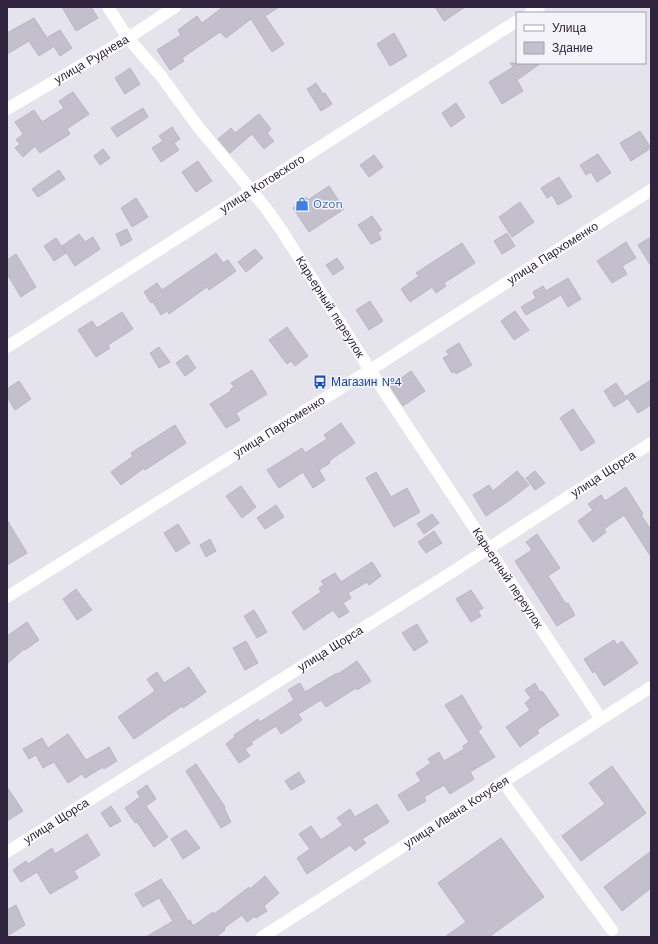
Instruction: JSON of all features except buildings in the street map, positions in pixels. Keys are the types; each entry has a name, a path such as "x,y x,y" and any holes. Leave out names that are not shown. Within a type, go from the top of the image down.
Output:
{"street":[{"name":"Карьерный переулок","path":"108,7 128,38 161,76 199,128 265,207 282,231 370,370 601,719"},
{"name":"улица Руднева","path":"7,109 128,38 176,7"},
{"name":"улица Котовского","path":"7,347 516,22"},
{"name":"улица Пархоменко","path":"7,597 370,370 651,190"},
{"name":"улица Щорса","path":"7,852 488,549 651,443"},
{"name":"улица Ивана Кочубея","path":"262,937 651,688"},
{"path":"503,782 612,930"}],"place":[{"name":"Ozon","path":"302,204"},
{"name":"Магазин №4","path":"320,382"}]}
